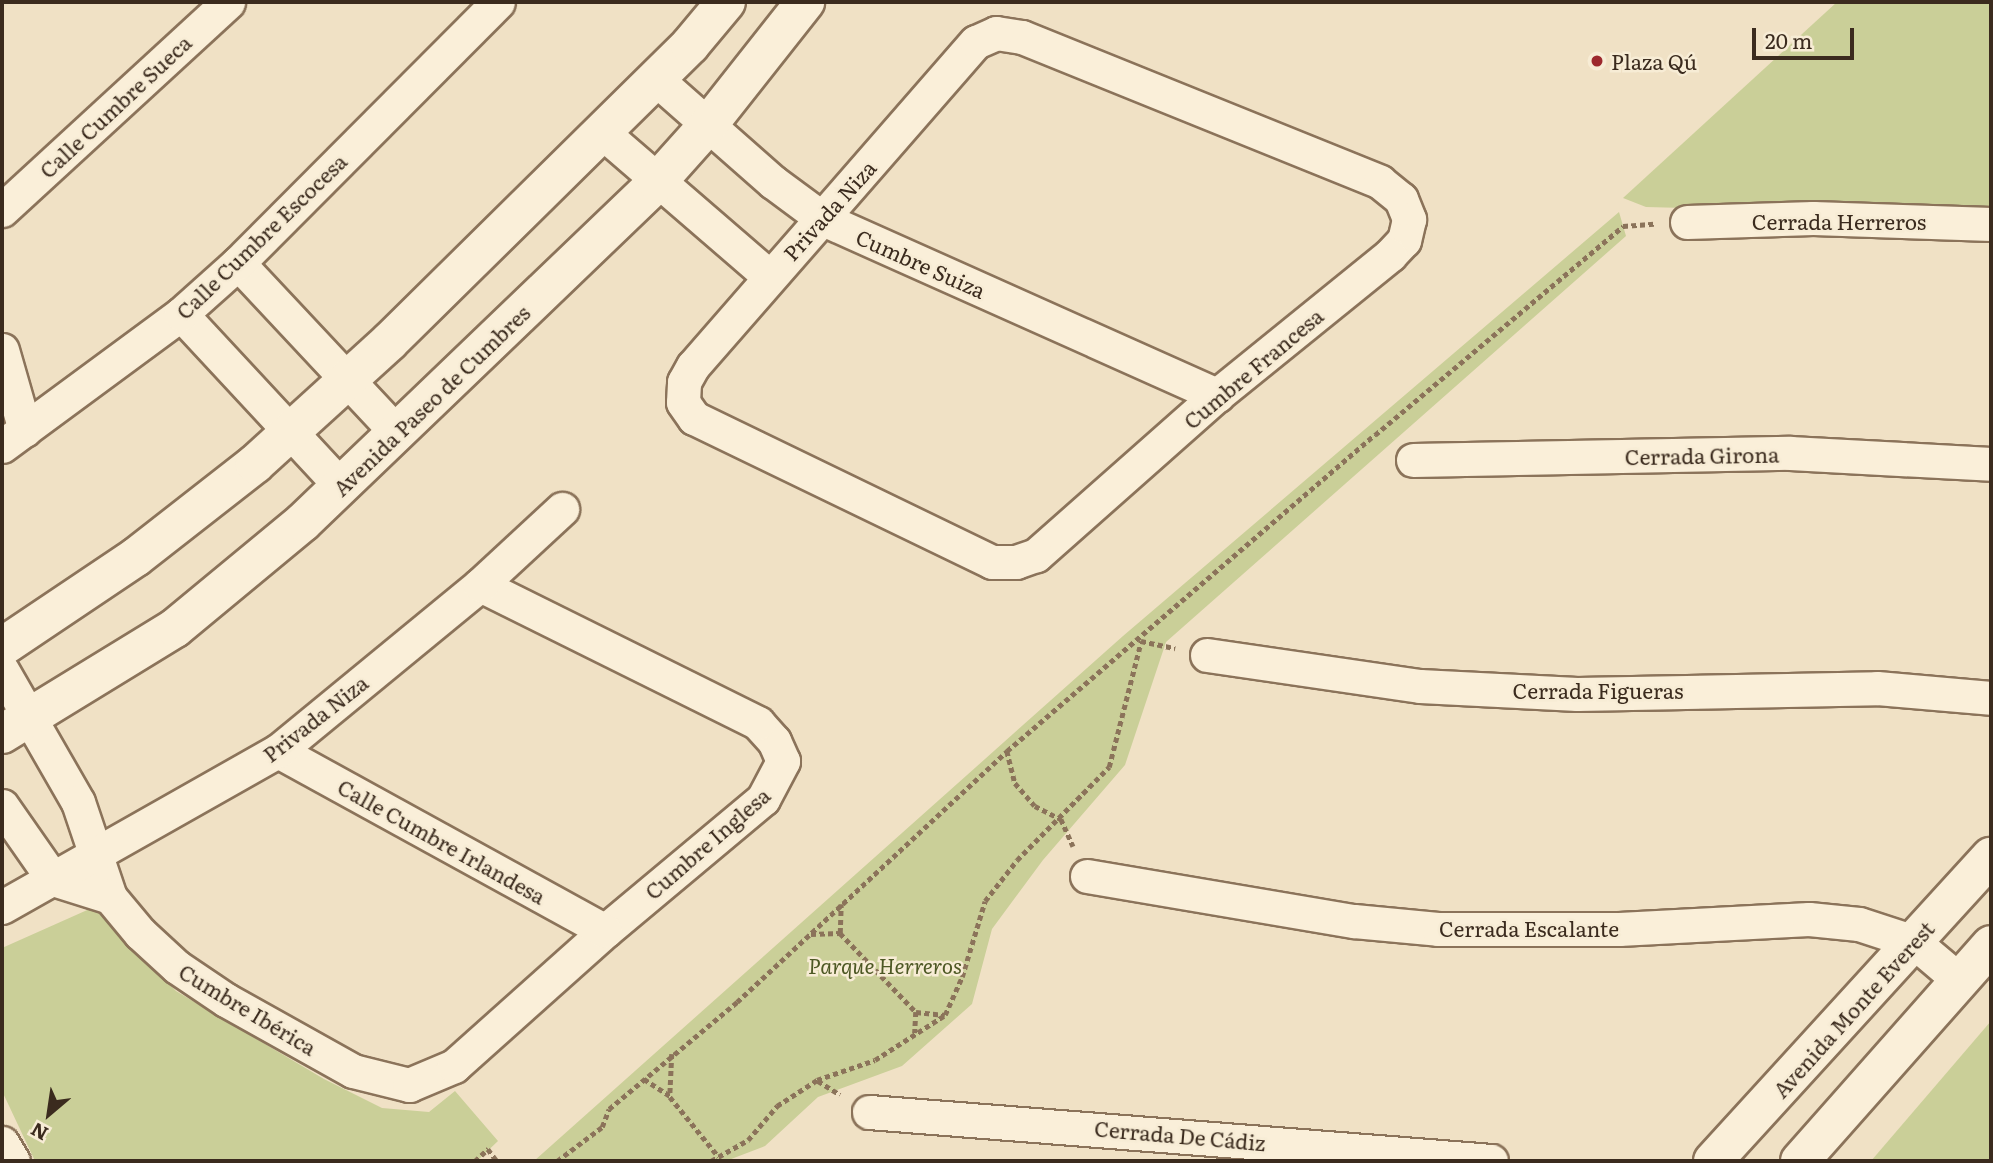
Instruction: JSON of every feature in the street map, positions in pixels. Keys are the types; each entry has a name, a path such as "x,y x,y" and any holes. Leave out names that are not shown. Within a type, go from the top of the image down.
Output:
{"street":[{"name":"Calle Cumbre Sueca","path":"2,210 228,2"},
{"path":"2,647 136,557 290,432 347,380 656,79 726,2"},
{"name":"Avenida Paseo de Cumbres","path":"15,726 175,628 341,486 657,182 708,125 805,2"},
{"name":"Calle Cumbre Escocesa","path":"13,438 181,314 239,263 486,6"},
{"name":"Privada Niza","path":"683,402 684,382 692,366 976,42 996,33"},
{"name":"Cumbre Francesa","path":"683,402 694,418 992,562 1016,562 1036,555 1217,395 1390,255 1404,240 1409,219 1401,199 1367,177 1022,37 996,33"},
{"name":"Cumbre Suiza","path":"656,79 823,219 1217,395"},
{"path":"602,132 769,276"},
{"name":"Cerrada Herreros","path":"1687,222 1813,218 1991,223"},
{"path":"239,263 397,433"},
{"path":"181,314 341,486"},
{"path":"2,350 13,438"},
{"name":"Cerrada Girona","path":"1413,460 1790,453 1991,464"},
{"name":"Privada Niza","path":"2,907 278,751 480,585 562,509"},
{"name":"Cumbre Inglesa","path":"409,1084 454,1066 605,931 763,799 783,761 774,741 758,723 480,585"},
{"name":"Cerrada Figueras","path":"1207,655 1420,686 1577,694 1877,688 1991,698"},
{"path":"2,670 15,726 78,802 97,853"},
{"name":"Calle Cumbre Irlandesa","path":"278,751 605,931"},
{"path":"2,806 53,879"},
{"name":"Cumbre Ibérica","path":"97,853 110,897 177,967 226,1000 353,1071 409,1084"},
{"name":"Avenida Monte Everest","path":"1713,1161 1991,857"},
{"name":"Cerrada Escalante","path":"1087,876 1354,921 1438,929 1619,929 1809,919 1859,924 1914,942 1959,980"},
{"name":"Cumbre Ibérica","path":"53,879 110,897"},
{"path":"1800,1161 1991,945"},
{"name":"Cerrada De Cádiz","path":"869,1112 1491,1161"},
{"path":"2,1143 13,1161"}],"path":[{"path":"557,1161 602,1127 609,1109 809,934 1007,751 1141,640 1623,226 1687,222"},
{"path":"1141,640 1207,655"},
{"path":"711,1161 748,1140 777,1106 817,1080 875,1060 945,1015 962,977 985,901 1017,860 1061,819 1109,767 1141,640"},
{"path":"1007,751 1015,783 1035,806 1061,819 1087,876"},
{"path":"841,904 840,933 916,1012 945,1015"},
{"path":"809,934 840,933"},
{"path":"915,1034 916,1012"},
{"path":"670,1097 672,1054"},
{"path":"644,1079 670,1097 719,1157"},
{"path":"475,1161 488,1149 497,1161"}],"green space":[{"path":"1837,2 1991,2 1991,216 1646,207 1623,198"},
{"name":"Parque Herreros","path":"1619,212 1626,236 1166,642 1125,765 1043,860 992,929 972,1004 902,1066 818,1097 765,1146 726,1161 534,1161 1123,636"},
{"path":"94,907 176,991 324,1079 382,1108 429,1112 455,1091 498,1141 477,1161 35,1161 2,1091 2,948"},
{"path":"1991,1021 1991,1161 1871,1161"}],"place":[{"name":"Plaza Qú","path":"1597,61"}]}
